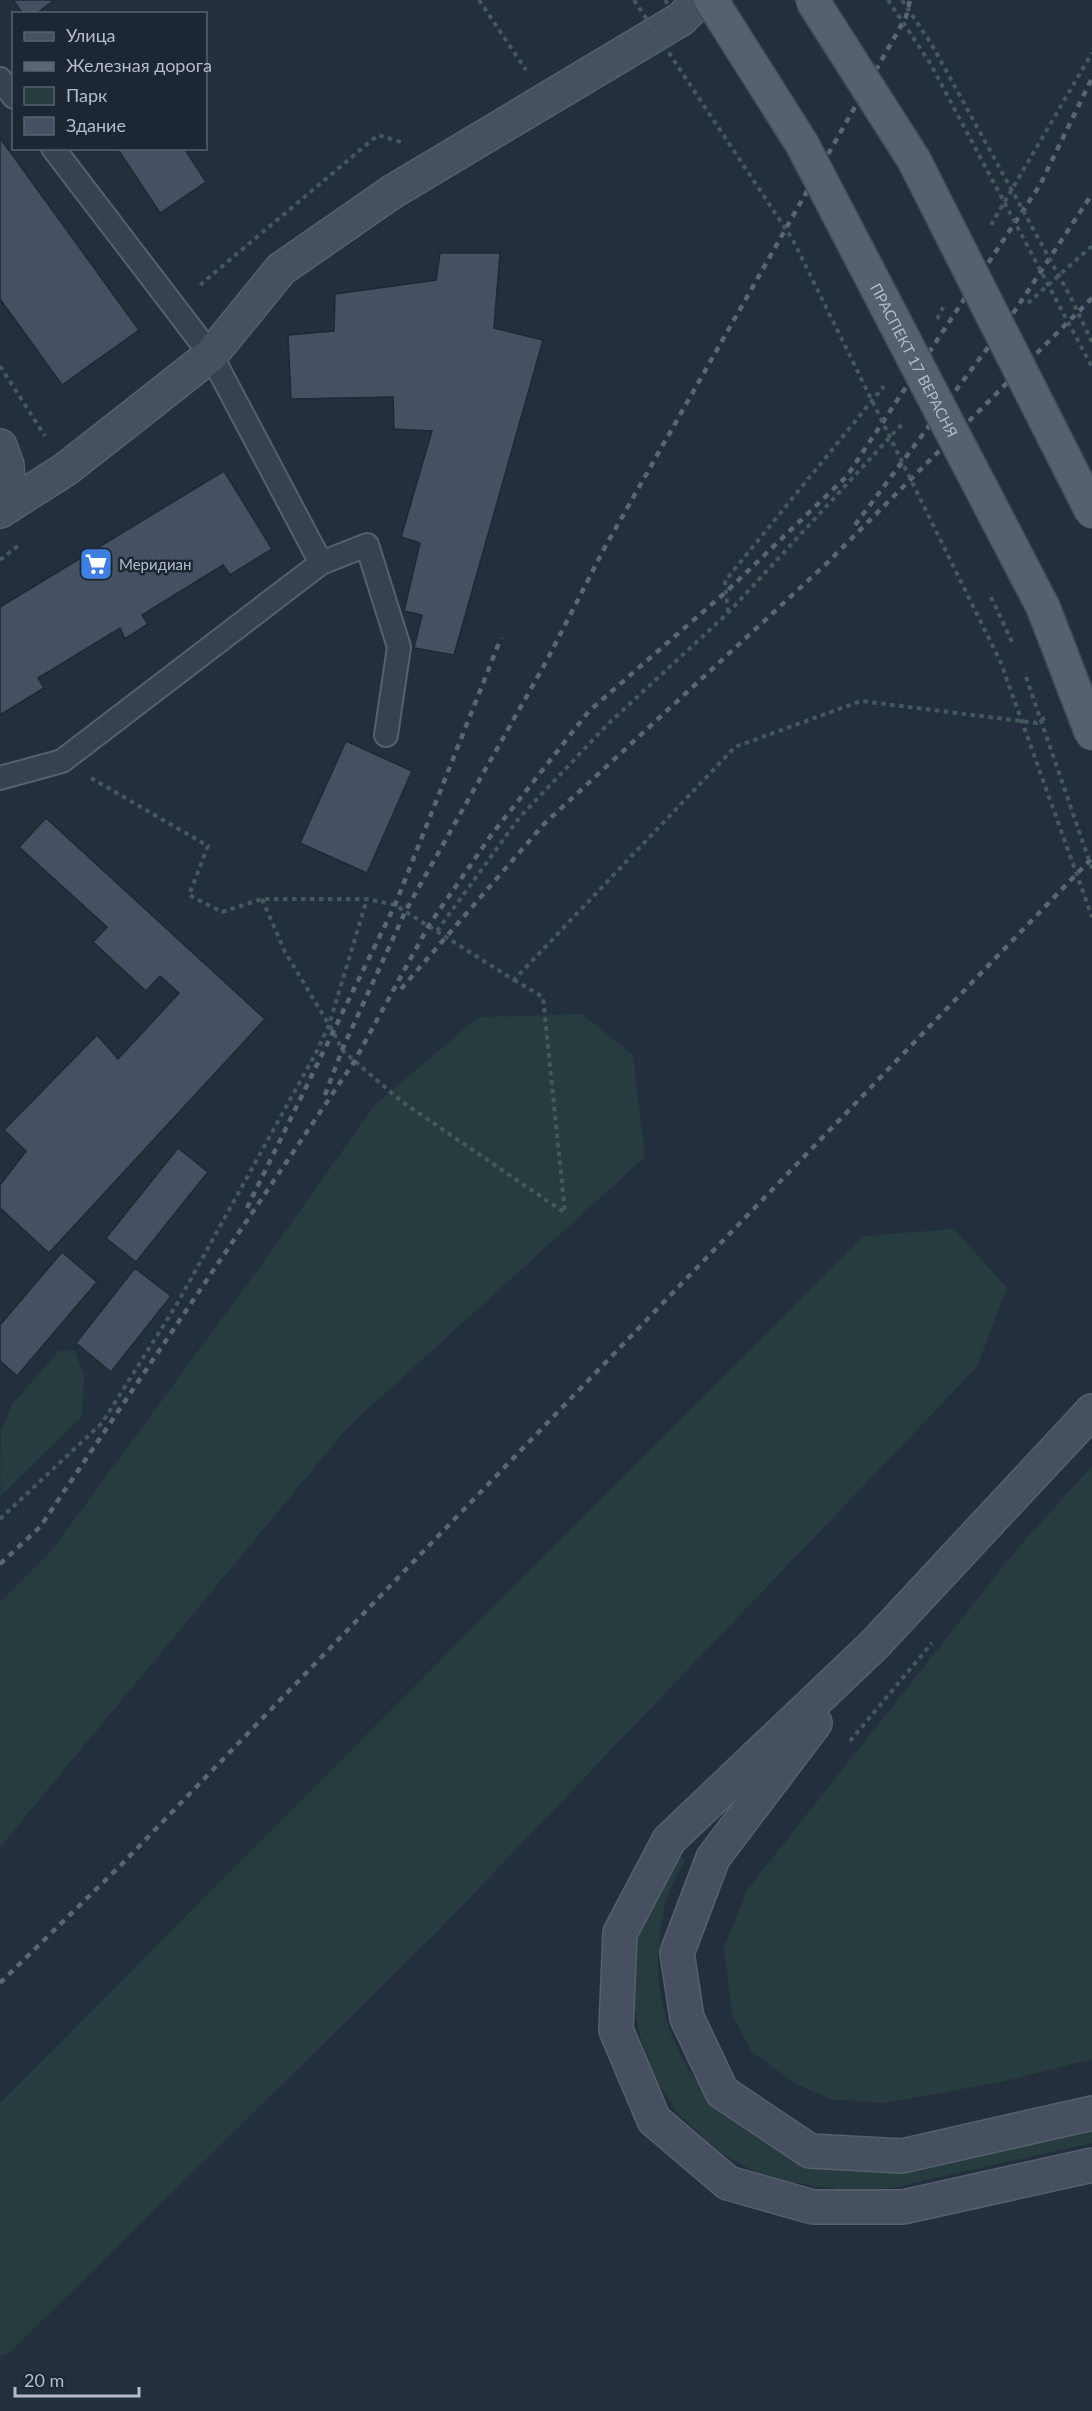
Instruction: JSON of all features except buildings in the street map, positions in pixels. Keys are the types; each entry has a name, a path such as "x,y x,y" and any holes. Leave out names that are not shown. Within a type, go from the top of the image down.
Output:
{"main road":[{"name":"ПРАСПЕКТ 17 ВЕРАСНЯ","path":"711,0 802,144 1043,607 1092,734"},
{"path":"812,0 914,160 1092,512"},
{"path":"4,508 66,469 211,355 281,269 392,192 681,19 689,10"},
{"path":"0,446 7,465 4,508"},
{"path":"1092,1411 874,1645 669,1840 620,1933 616,2030 654,2120 728,2182 813,2207 903,2207 1092,2165"},
{"path":"874,1645 713,1858 677,1953 687,2018 722,2092 810,2151 902,2156 1092,2113"}],"lane":[{"path":"0,79 12,94"},
{"path":"55,150 211,355 321,563"},
{"path":"0,778 62,761 321,563 367,545 399,647 386,735"}],"path":[{"path":"634,0 798,250 1001,663 1092,916"},
{"path":"665,0 689,10"},
{"path":"888,0 930,63 1092,367"},
{"path":"902,0 932,45 1070,296 1092,342"},
{"path":"1027,304 1092,246"},
{"path":"0,366 66,469"},
{"path":"436,931 519,818 608,724 728,613 912,413"},
{"path":"906,417 911,428"},
{"path":"987,588 1017,651"},
{"path":"1024,673 1092,869"},
{"path":"514,980 735,747 861,700 1037,723 1056,710"},
{"path":"62,761 208,846 189,895 222,912 262,899 367,899 395,905 543,997 565,1213 401,1101 342,1050 285,952 262,899"},
{"path":"0,1519 102,1423 177,1304 329,1025 367,899"},
{"path":"843,1750 934,1641"}],"green space":[{"path":"582,1014 633,1055 645,1157 348,1427 0,1847 0,1602 52,1550 262,1264 375,1105 478,1017"},
{"path":"954,1229 1007,1288 977,1367 436,1933 9,2353 0,2356 0,2103 863,1236"},
{"path":"75,1350 84,1376 82,1416 0,1497 1,1431 13,1403 59,1351"},
{"path":"1092,1466 1092,2059 1001,2082 884,2103 833,2100 794,2083 751,2051 732,2015 724,1948 747,1890 1017,1549"},
{"path":"678,1854 685,1859 668,1897 660,1937 658,1963 665,2014 673,2039 699,2084 717,2105 749,2131 811,2162 1092,2126 1092,2143 891,2188 849,2191 766,2178 721,2153 680,2116 657,2082 642,2043 632,1997 636,1945 647,1907"}],"railway":[{"path":"325,1095 342,1050 406,910 546,662 605,547 906,17 910,0"},
{"path":"0,1564 40,1527 354,1062 429,925 492,834 589,711 727,591 847,476 1040,185 1092,78"},
{"path":"855,525 1010,318 1092,194"},
{"path":"401,989 544,824 826,564 1092,298"},
{"path":"247,1208 395,905 501,638"},
{"path":"0,1983 121,1865 1092,858"}],"place":[{"name":"Меридиан","path":"96,564"}]}
